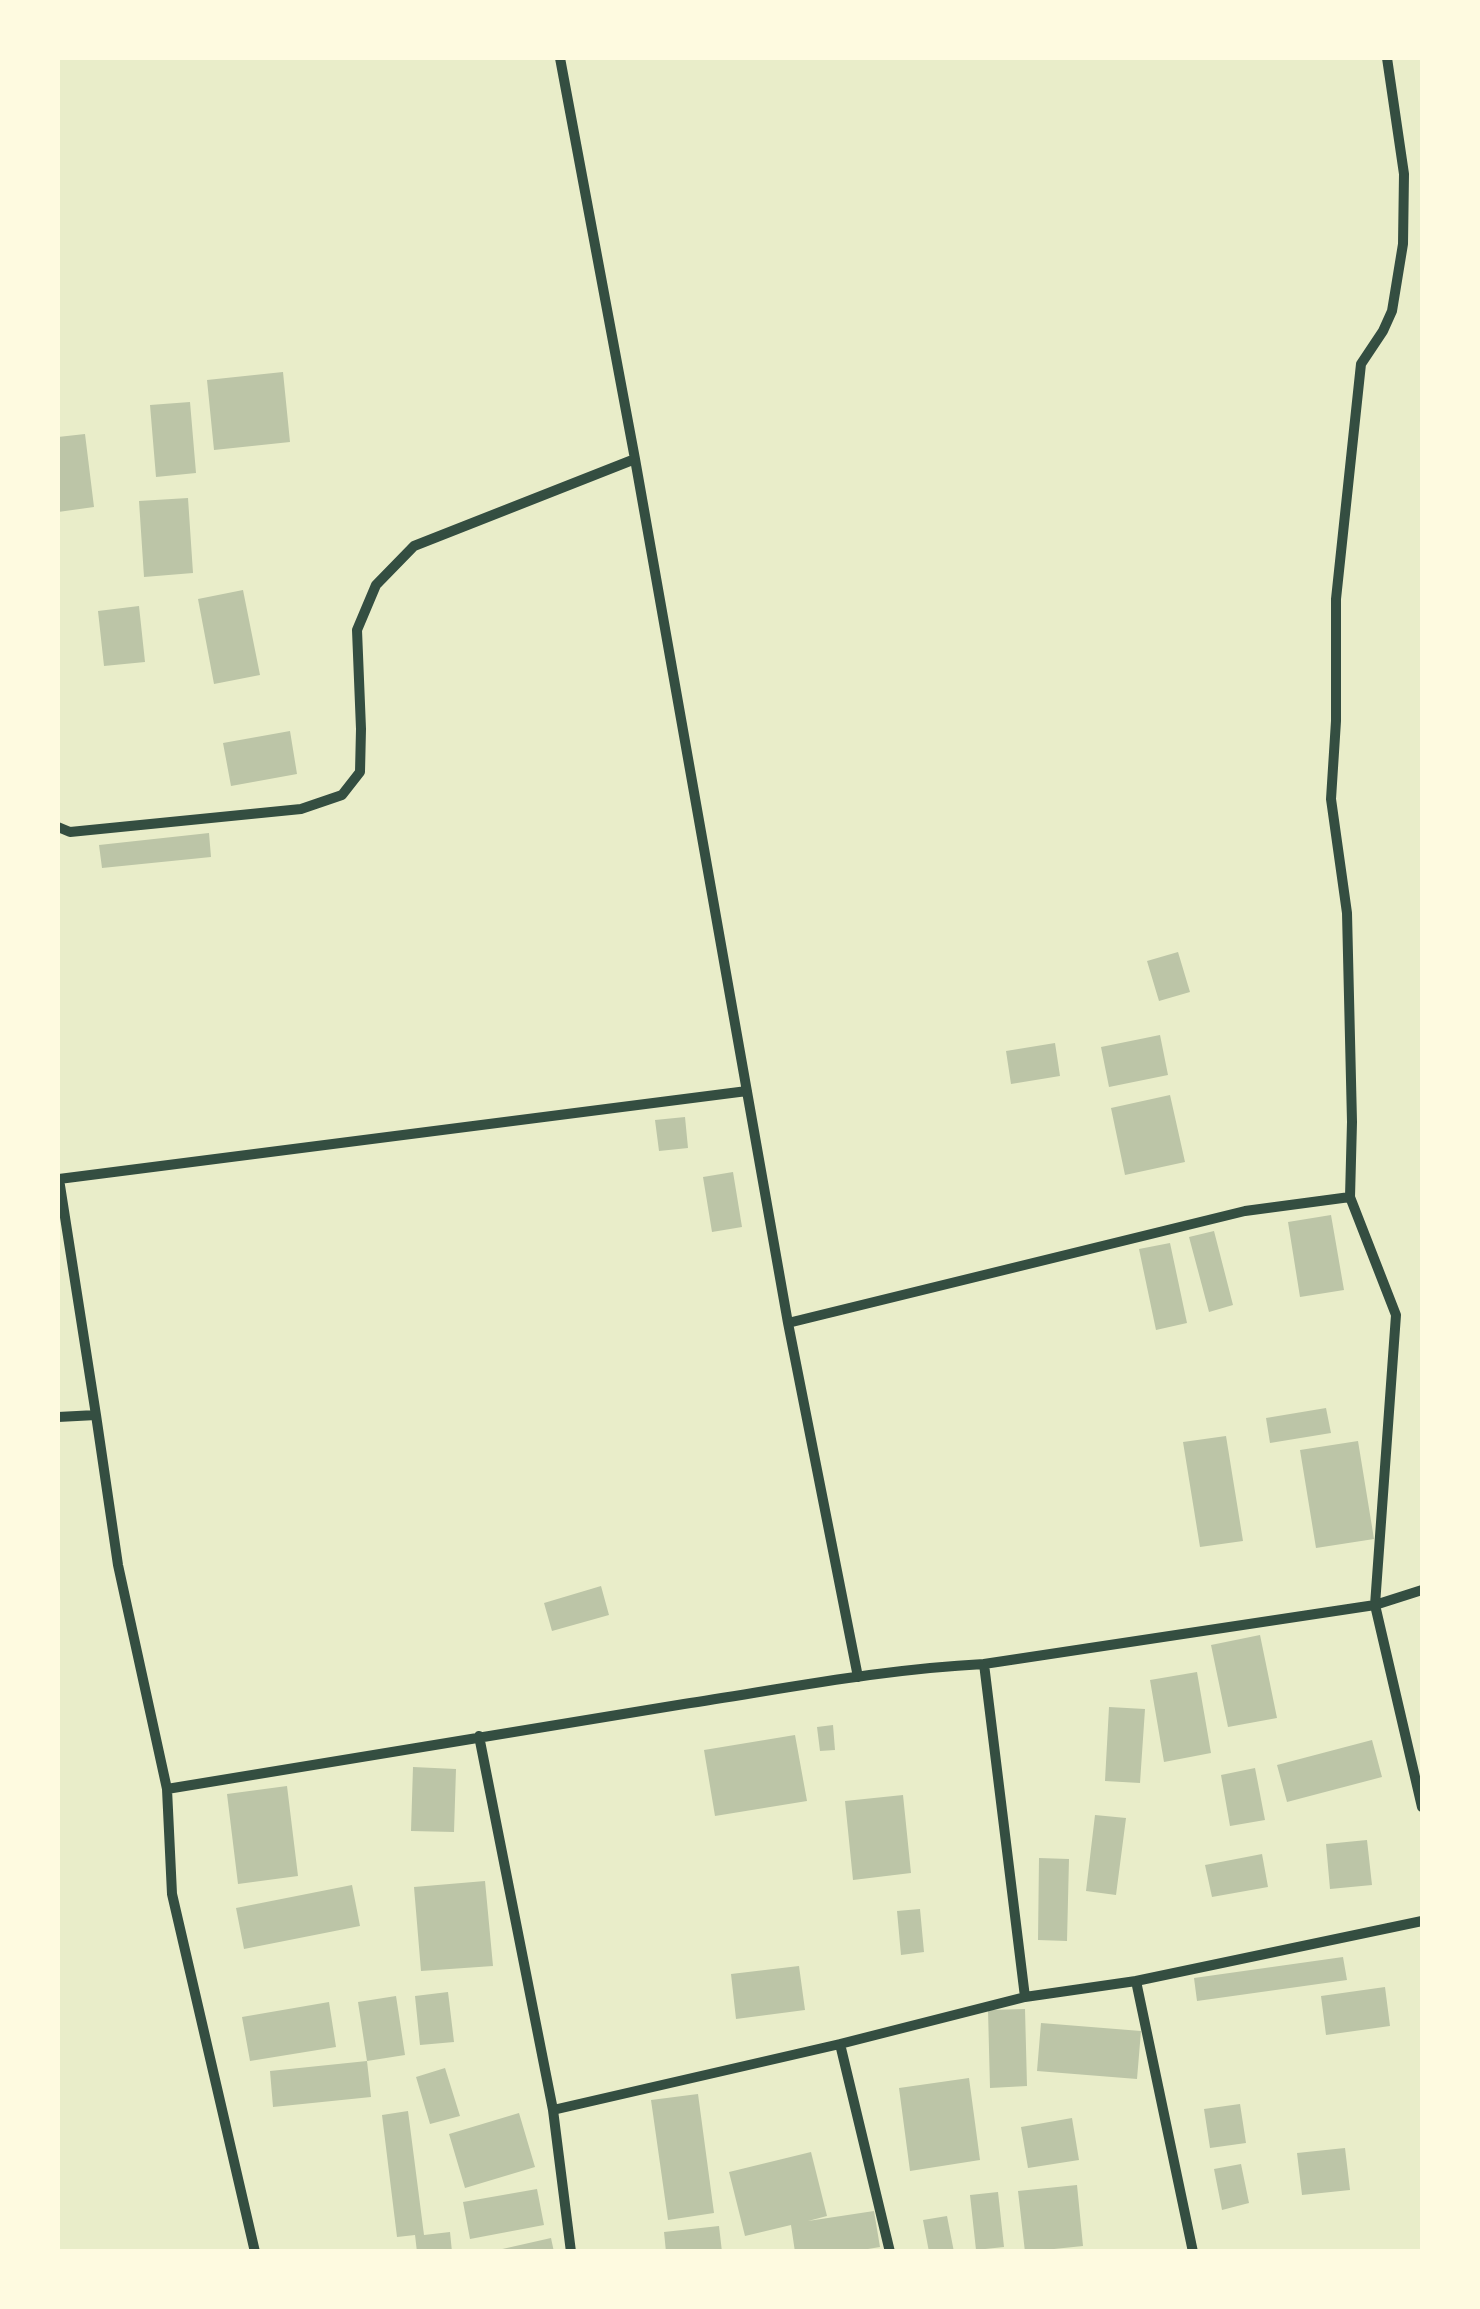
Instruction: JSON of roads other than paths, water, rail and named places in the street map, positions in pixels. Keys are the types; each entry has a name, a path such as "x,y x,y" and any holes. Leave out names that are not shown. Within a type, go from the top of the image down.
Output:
{"street":[{"path":"560,58 788,1322 858,1677"},
{"path":"1387,58 1404,174 1403,244 1392,311 1361,364 1336,599 1336,721 1330,799 1347,912 1350,1197 1396,1315 1375,1605 1422,1807"},
{"path":"58,827 70,832 300,809 342,795 360,772 357,630 376,585 414,546 635,458"},
{"path":"255,2252 172,1894 168,1789 118,1566 58,1179 747,1091"},
{"path":"788,1322 1245,1210 1350,1197"},
{"path":"58,1417 96,1414"},
{"path":"168,1789 858,1677 984,1664 1375,1605 1422,1590"},
{"path":"984,1664 1026,1997"},
{"path":"479,1736 553,2110 572,2252"},
{"path":"553,2110 1026,1997 1136,1981 1422,1922"},
{"path":"1136,1981 1193,2252"},
{"path":"840,2044 890,2252"}]}
